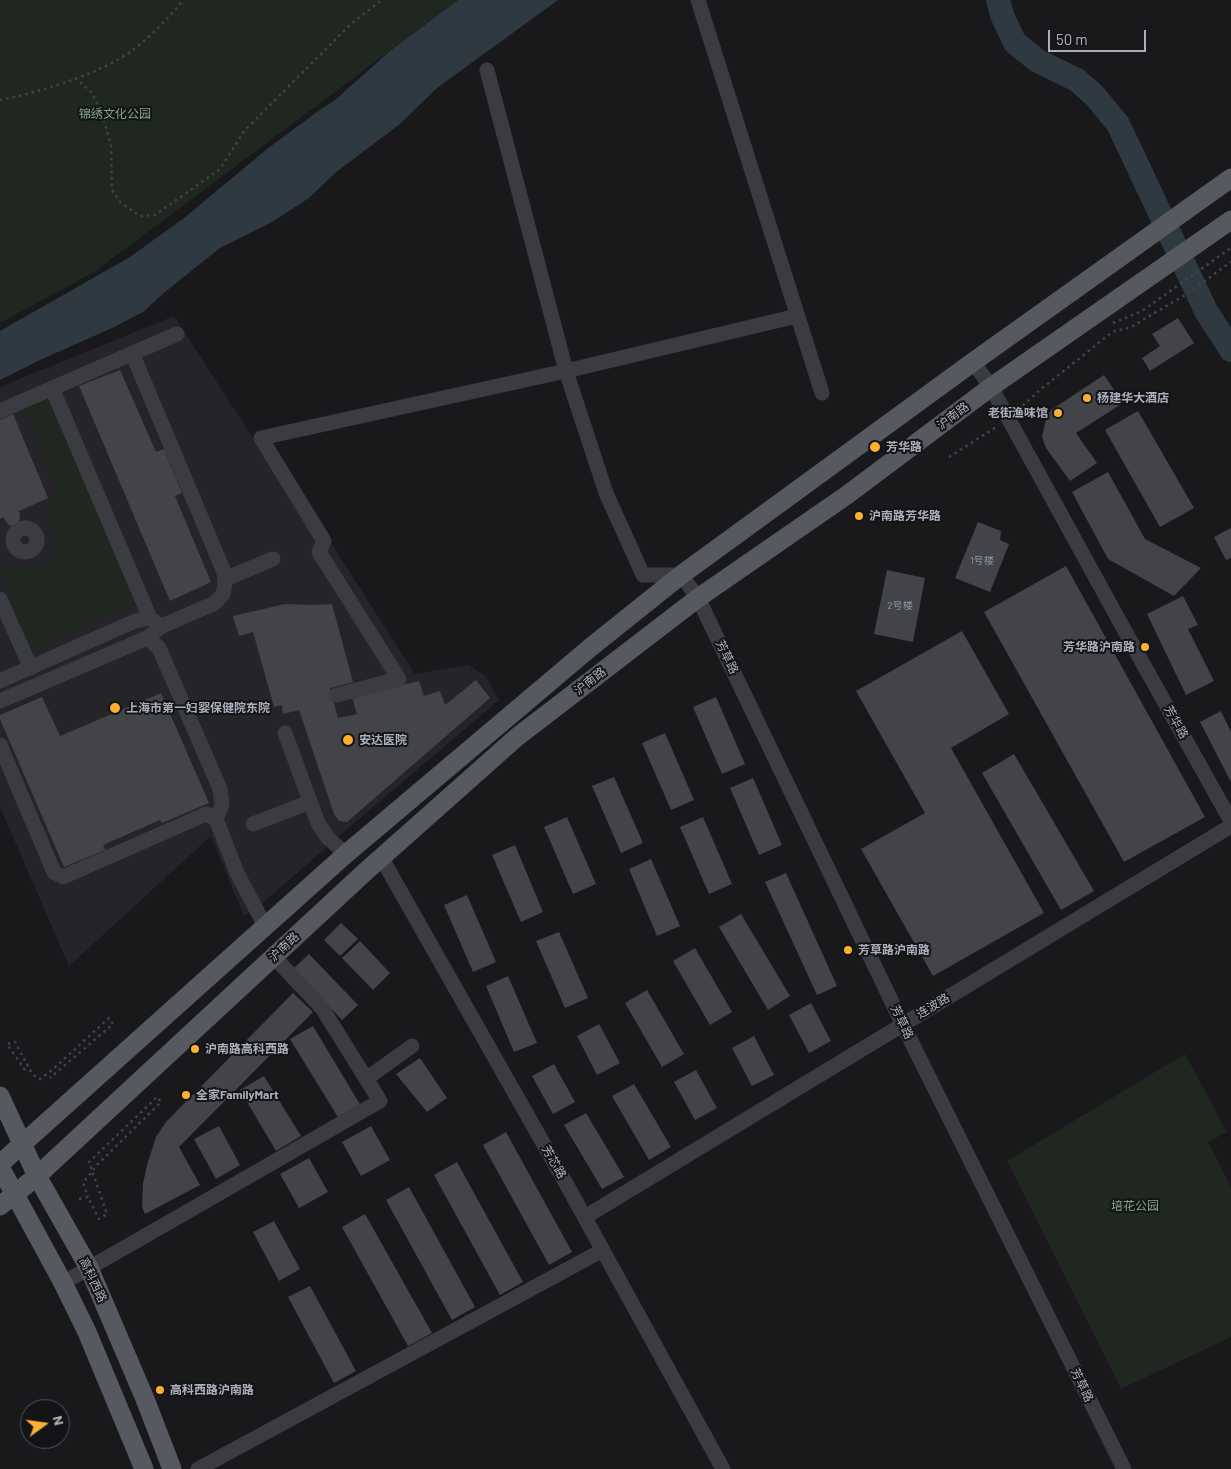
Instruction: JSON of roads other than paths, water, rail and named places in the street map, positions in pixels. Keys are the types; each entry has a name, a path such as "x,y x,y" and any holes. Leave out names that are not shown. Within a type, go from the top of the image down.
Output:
{"main road":[{"name":"沪南路","path":"0,1166 346,854 591,647 681,575 973,362 1231,178"},
{"name":"沪南路","path":"7,1201 37,1176 381,857 518,737 698,598 847,495 992,387 1231,220"},
{"name":"高科西路","path":"0,1096 37,1176 89,1268 145,1398 172,1469"},
{"path":"0,1166 7,1201 63,1283 87,1332 144,1469"}],"street":[{"path":"698,0 822,393"},
{"path":"487,70 566,371 606,494 642,575 681,575"},
{"path":"336,695 399,679 319,552 324,541 261,438 566,371 798,316"},
{"path":"0,411 177,334"},
{"path":"0,681 135,621 156,622 215,603 223,594 224,572 132,353"},
{"name":"芳华路","path":"973,362 992,387 1231,821"},
{"path":"52,388 156,622"},
{"path":"225,579 273,559"},
{"name":"芳草路","path":"681,575 698,598 903,1025 1124,1469"},
{"path":"0,599 31,668"},
{"path":"0,701 147,638 156,622"},
{"path":"147,638 159,648 220,789 222,805 216,819"},
{"path":"285,733 318,823 328,838 346,854"},
{"path":"0,745 54,872 63,877 206,814 216,819 237,873 265,926"},
{"path":"253,824 310,802"},
{"name":"连波路","path":"585,1217 1231,826"},
{"name":"芳芯路","path":"381,857 585,1217 723,1469"},
{"path":"63,1283 384,1108 322,1008 274,957"},
{"path":"366,1079 412,1046"},
{"path":"198,1469 603,1250"}],"waterway":[{"path":"998,0 1002,15 1015,43 1038,61 1077,80 1095,96 1118,124 1206,311 1231,350"}],"place":[{"name":"杨建华大酒店","path":"1087,398"},
{"name":"老街渔味馆","path":"1058,413"},
{"name":"芳华路","path":"875,447"},
{"name":"沪南路芳华路","path":"859,516"},
{"name":"芳华路沪南路","path":"1145,647"},
{"name":"上海市第一妇婴保健院东院","path":"115,708"},
{"name":"安达医院","path":"348,740"},
{"name":"芳草路沪南路","path":"848,950"},
{"name":"沪南路高科西路","path":"195,1049"},
{"name":"全家FamilyMart","path":"186,1095"},
{"name":"高科西路沪南路","path":"160,1390"}],"park label":[{"name":"锦绣文化公园","path":"115,114"},
{"name":"培花公园","path":"1135,1206"}]}
